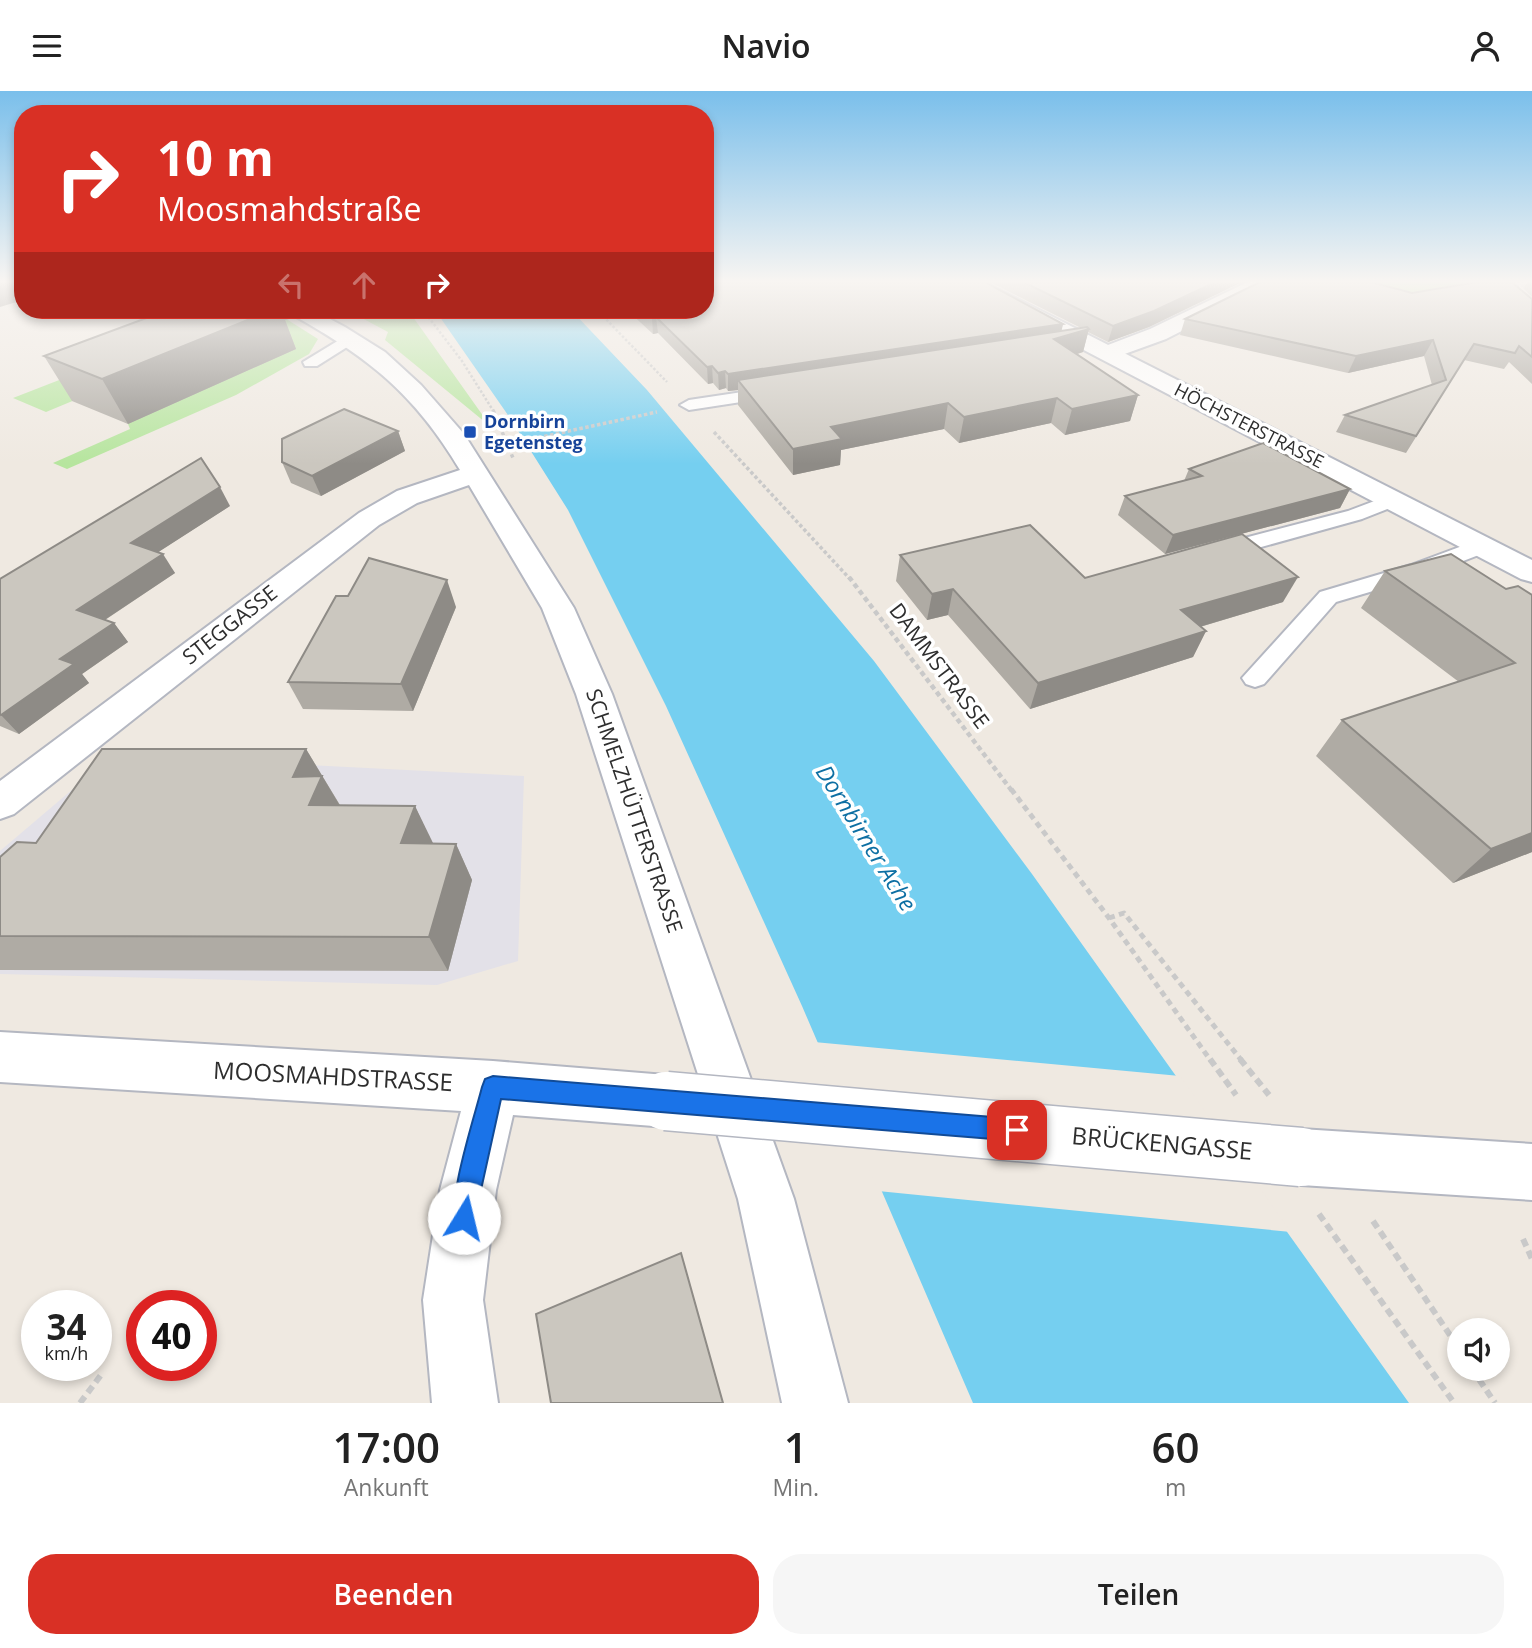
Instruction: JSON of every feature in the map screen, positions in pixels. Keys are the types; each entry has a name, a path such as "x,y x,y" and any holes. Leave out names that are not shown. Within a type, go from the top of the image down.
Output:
{"street":[{"name":"SCHMELZHÜTTERSTRASSE","path":"351,341 397,374 451,434 558,608 594,694 766,1199 815,1403"},
{"name":"HÖCHSTERSTRASSE","path":"1086,341 1532,572"},
{"path":"1099,348 1128,341"},
{"name":"STEGGASSE","path":"0,803 369,519 407,497 475,474"},
{"name":"MOOSMAHDSTRASSE","path":"0,1057 493,1087 666,1101"},
{"path":"465,1403 453,1300 468,1190 493,1087"},
{"name":"BRÜCKENGASSE","path":"666,1101 1301,1157 1532,1172"}],"lane":[{"path":"311,362 344,341"},
{"path":"1062,347 1099,348"},
{"path":"689,405 793,389"},
{"path":"1196,558 1355,515 1393,500"},
{"path":"1255,678 1328,597 1419,569 1481,546"}],"path":[{"path":"447,341 482,393 510,444 663,411"},
{"name":"DAMMSTRASSE","path":"627,341 845,572 1109,918 1219,1072"},
{"path":"450,345 457,344"},
{"path":"1109,918 1124,913 1269,1095"},
{"path":"1373,1221 1447,1331"},
{"path":"1524,1239 1532,1259"},
{"path":"1339,1241 1454,1403"},
{"path":"80,1403 96,1381"},
{"path":"1480,1381 1495,1403"}],"shaded area":[{"path":"113,755 524,776 518,961 437,985 0,974 0,851"}],"green space":[{"path":"183,341 317,341 309,354 236,395 67,469 53,463 130,429 128,424"},
{"path":"386,341 430,341 491,427"},
{"path":"144,347 195,350 46,412 13,398"}],"water":[{"name":"Dornbirner Ache","path":"457,341 601,341 647,390 874,661 1032,874 1409,1403 973,1403 802,1006 666,706 568,510 510,418"}],"pier":[{"path":"814,1042 1180,1076 1291,1232 878,1191"}],"building":[{"path":"84,341 195,341 102,379 44,356"},
{"path":"681,341 948,341 728,374 725,371 718,373 712,366 707,367"},
{"path":"993,341 1057,341 1138,395 1072,409 1057,398 964,417 948,403 831,427 842,439 793,449 738,380"},
{"path":"1288,341 1427,341 1356,356"},
{"path":"1433,341 1532,341 1532,357 1519,346 1515,353 1474,344 1416,436 1345,415 1446,380"},
{"path":"344,409 398,431 312,476 282,462 282,439"},
{"path":"1263,443 1350,489 1173,535 1125,496 1202,476 1189,469"},
{"path":"201,458 220,487 131,543 163,554 77,610 114,623 60,659 74,664 1,715 0,579"},
{"path":"1030,525 1085,578 1242,534 1298,577 1181,610 1206,631 1038,683 953,589 932,594 900,555"},
{"path":"1451,554 1506,589 1518,586 1532,595 1532,833 1491,849 1342,720 1515,663 1385,571"},
{"path":"369,558 447,580 401,684 288,682 336,596 348,596"},
{"path":"102,749 306,749 293,777 322,776 309,805 415,806 401,843 456,844 429,937 0,936 0,857 17,842 36,843"},
{"path":"681,1253 723,1403 551,1403 536,1314"}],"place":[{"name":"Dornbirn Egetensteg","path":"470,432"}],"route":[{"path":"464,1218 468,1190 493,1087 1017,1130"}]}
